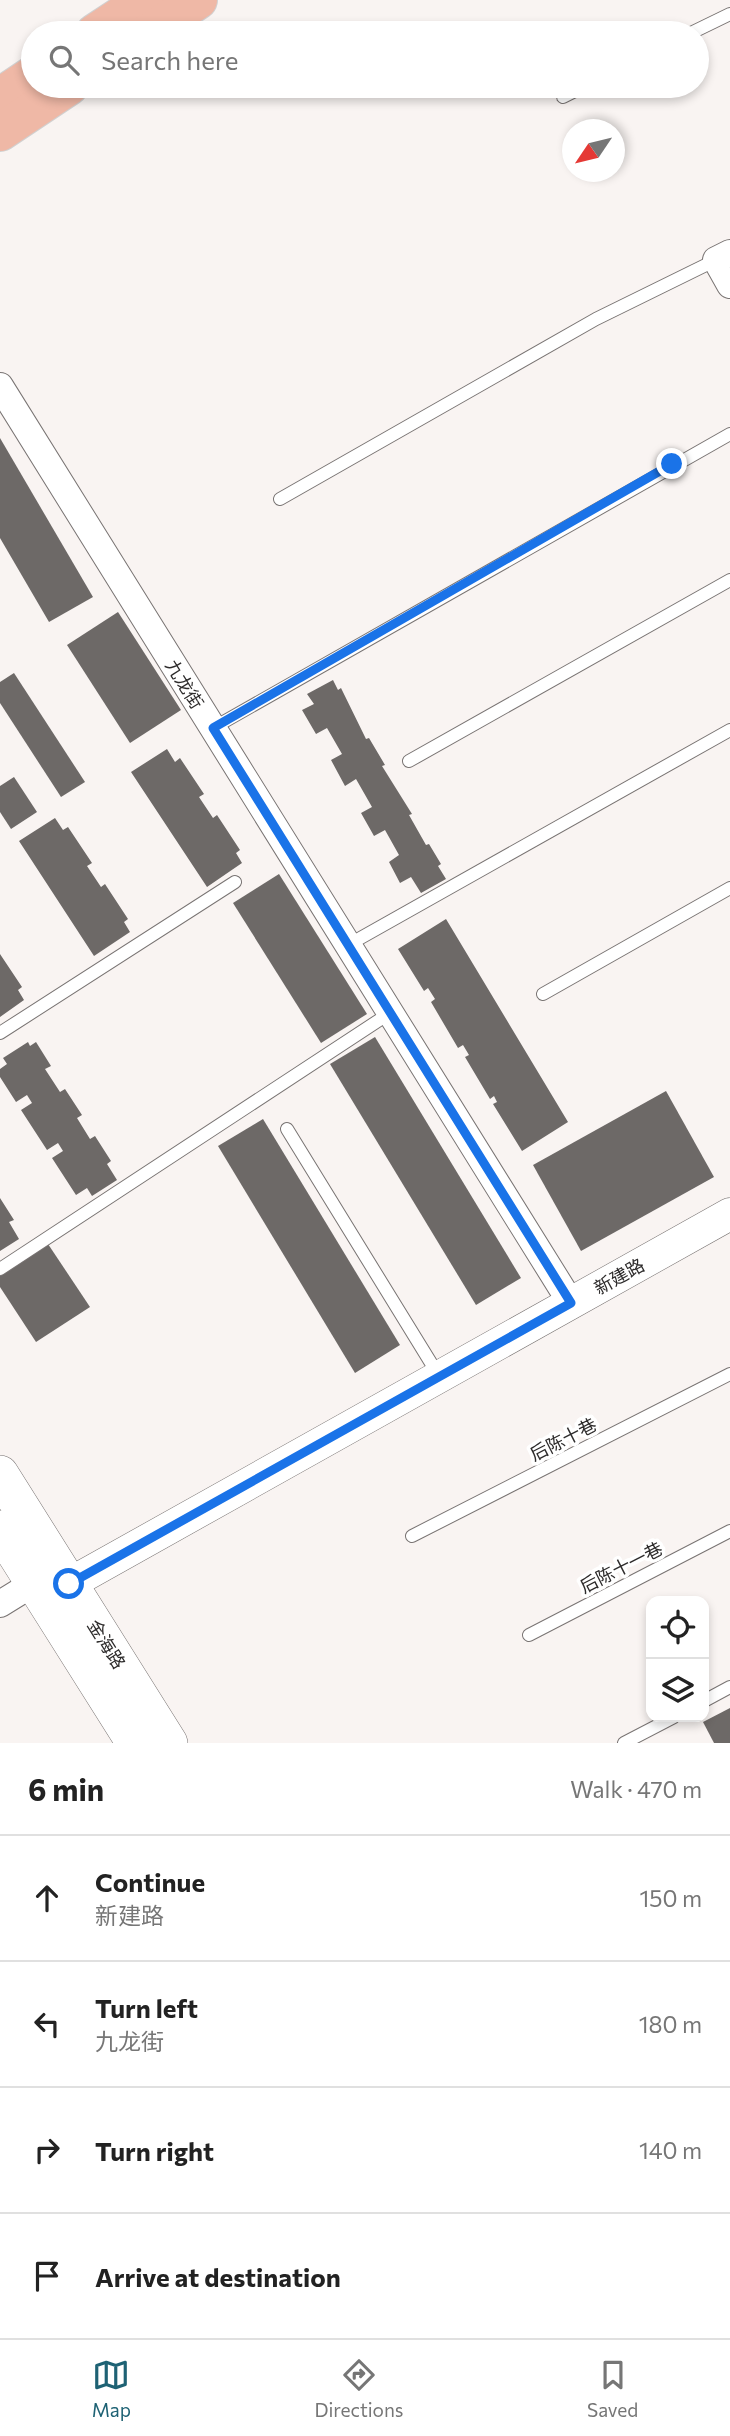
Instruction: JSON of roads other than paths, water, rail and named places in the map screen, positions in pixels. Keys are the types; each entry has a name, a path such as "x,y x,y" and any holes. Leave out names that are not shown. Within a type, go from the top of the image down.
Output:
{"main road":[{"path":"113,21 145,0"},
{"path":"166,21 198,0"},
{"path":"0,97 21,83"},
{"path":"0,132 51,98"},
{"name":"金海路","path":"0,1474 52,1583 135,1743"},
{"name":"金海路","path":"0,1529 52,1583 169,1743"}],"street":[{"path":"723,256 730,285"},
{"name":"九龙街","path":"0,386 571,1303"},
{"name":"新建路","path":"52,1583 440,1376 730,1214"},
{"path":"0,1604 52,1583"}],"lane":[{"path":"709,24 730,14"},
{"path":"280,499 596,319 723,256"},
{"path":"213,728 730,434"},
{"path":"409,761 730,580"},
{"path":"348,945 730,730"},
{"path":"0,1033 235,882"},
{"path":"543,994 730,888"},
{"path":"0,1269 390,1013"},
{"path":"287,1129 440,1376"},
{"name":"后陈十巷","path":"412,1536 730,1374"},
{"name":"后陈十一巷","path":"529,1635 730,1531"},
{"path":"709,1698 730,1688"},
{"path":"624,1743 664,1722"}]}
